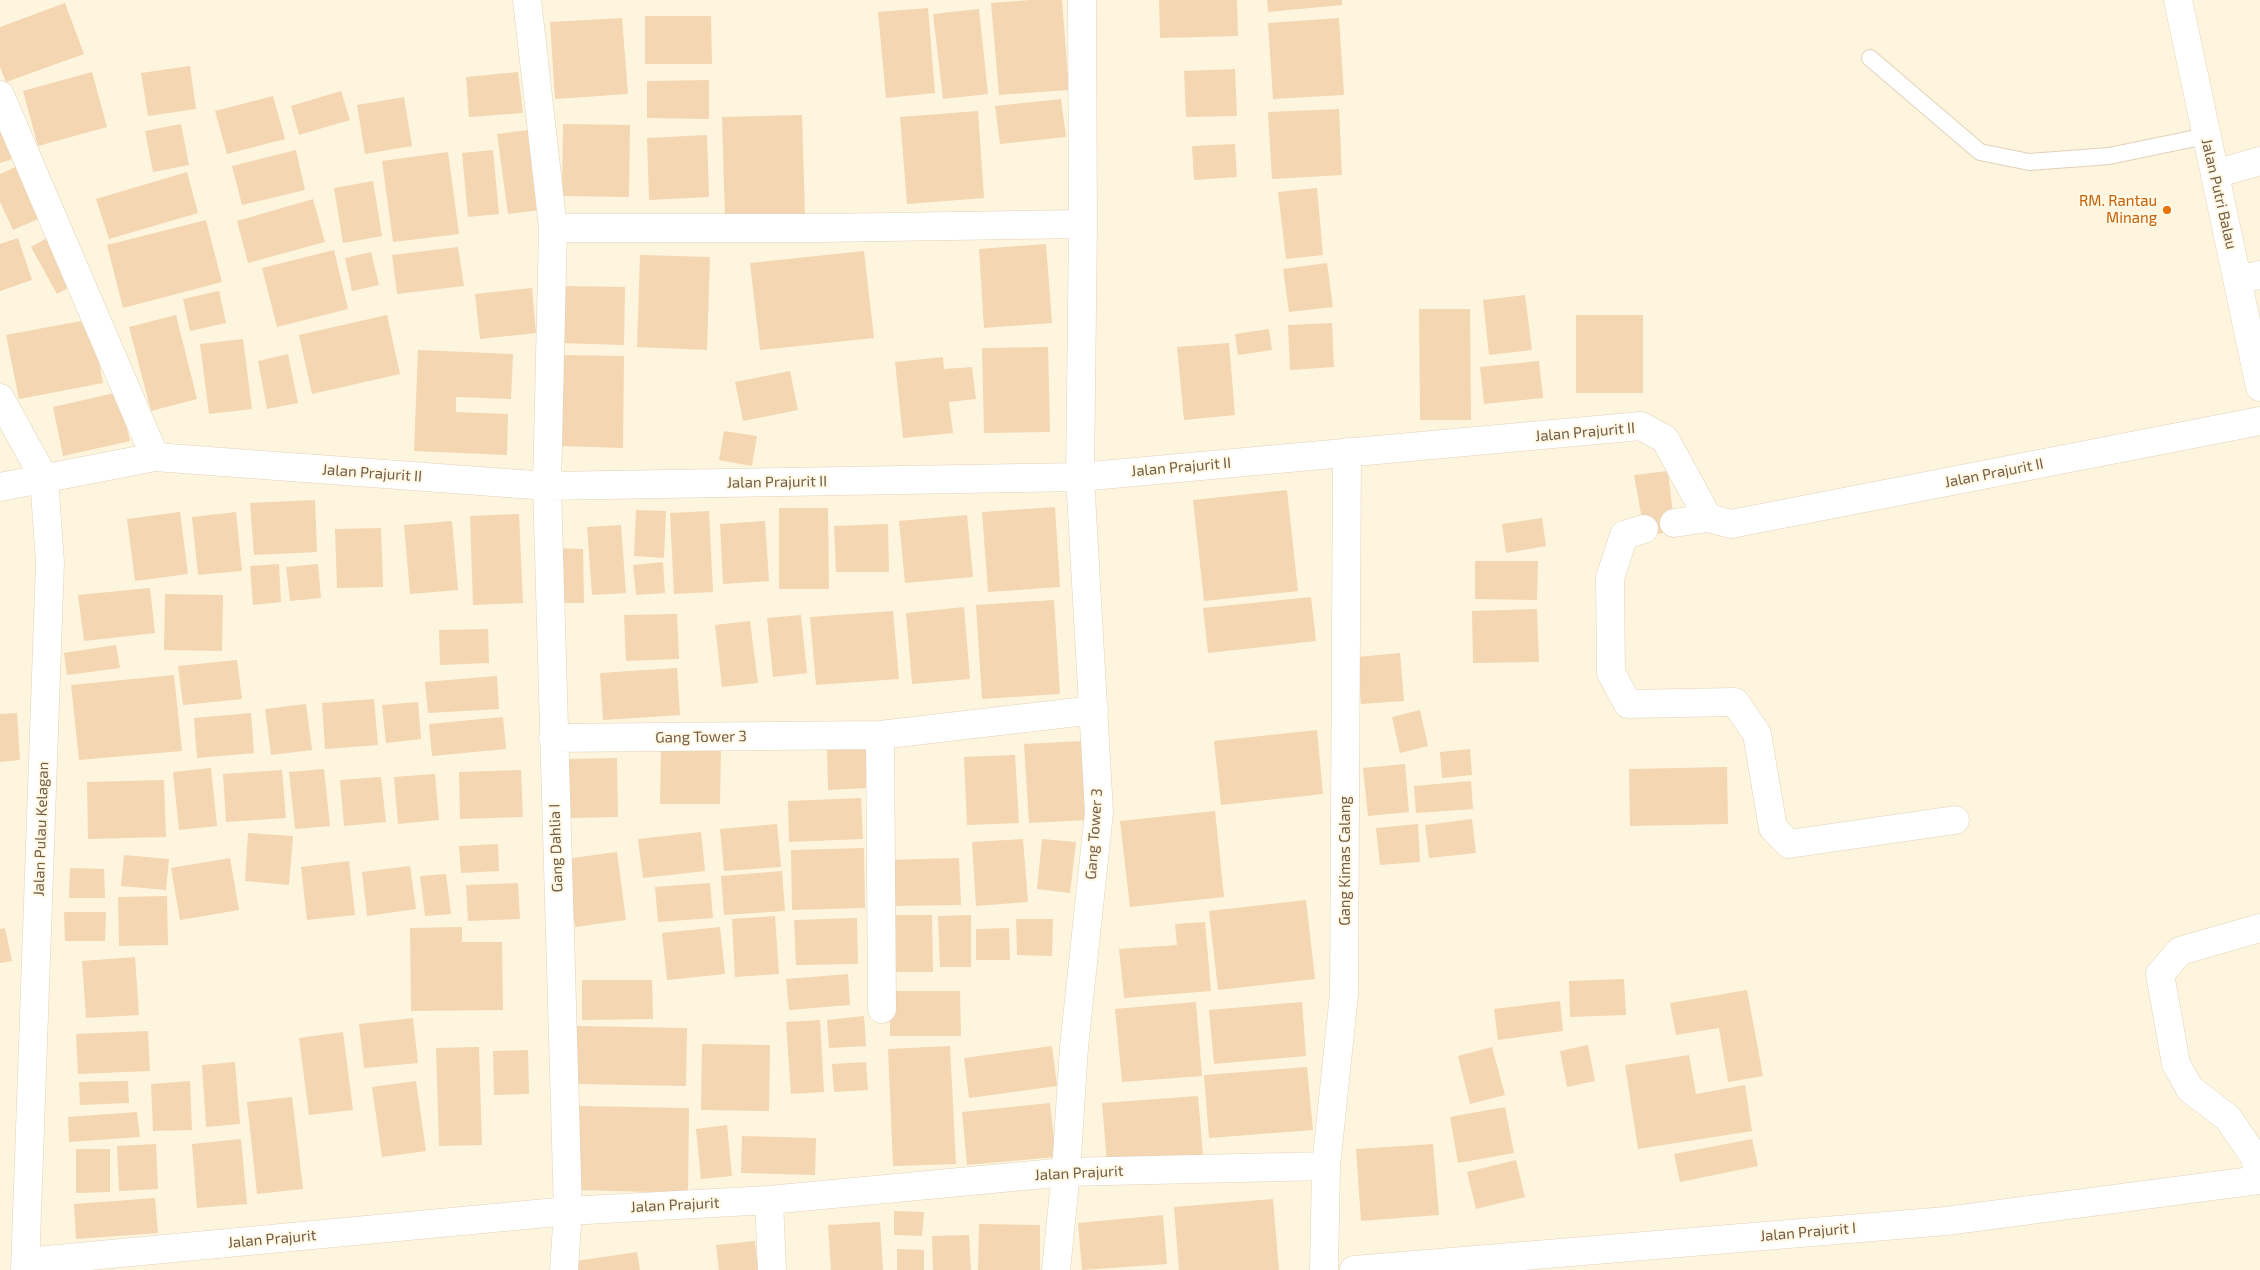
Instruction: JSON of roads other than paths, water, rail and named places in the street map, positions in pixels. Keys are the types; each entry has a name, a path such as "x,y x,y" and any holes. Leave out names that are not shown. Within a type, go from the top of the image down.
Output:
{"street":[{"name":"Gang Dahlia I","path":"527,0 552,228 547,486 568,1211 564,1270"},
{"path":"1082,0 1083,224 1080,477 1094,710"},
{"name":"Jalan Putri Balau","path":"2178,0 2215,174 2249,278 2260,387"},
{"path":"0,95 155,457"},
{"path":"2215,174 2260,161"},
{"path":"552,228 822,228 1083,224"},
{"name":"Jalan Pulau Kelagan","path":"0,398 44,478 50,562 25,1266"},
{"name":"Jalan Prajurit II","path":"0,487 155,457 547,486 1080,477 1641,426 1665,439 1708,518 1731,524 2260,421"},
{"name":"Gang Kimas Calang","path":"1324,1270 1326,1166 1344,994 1347,452"},
{"path":"1674,523 1708,518"},
{"path":"1644,529 1624,535 1610,578 1611,673 1628,704 1735,702 1757,734 1773,828 1789,844 1956,820"},
{"name":"Gang Tower 3","path":"553,738 880,735 1094,710 1099,812 1074,1047 1066,1172 1056,1270"},
{"path":"880,735 882,1008"},
{"path":"2260,928 2180,950 2160,974 2176,1064 2190,1090 2228,1118 2254,1156 2260,1175"},
{"name":"Jalan Prajurit","path":"25,1266 568,1211 769,1200 1066,1172 1326,1166"},
{"name":"Jalan Prajurit I","path":"1354,1270 1946,1221 2260,1180"},
{"path":"769,1200 772,1270"}],"lane":[{"path":"1870,58 1980,152 2029,162 2039,162 2109,156 2206,136"}],"place":[{"name":"RM. Rantau Minang","path":"2167,210"}]}
